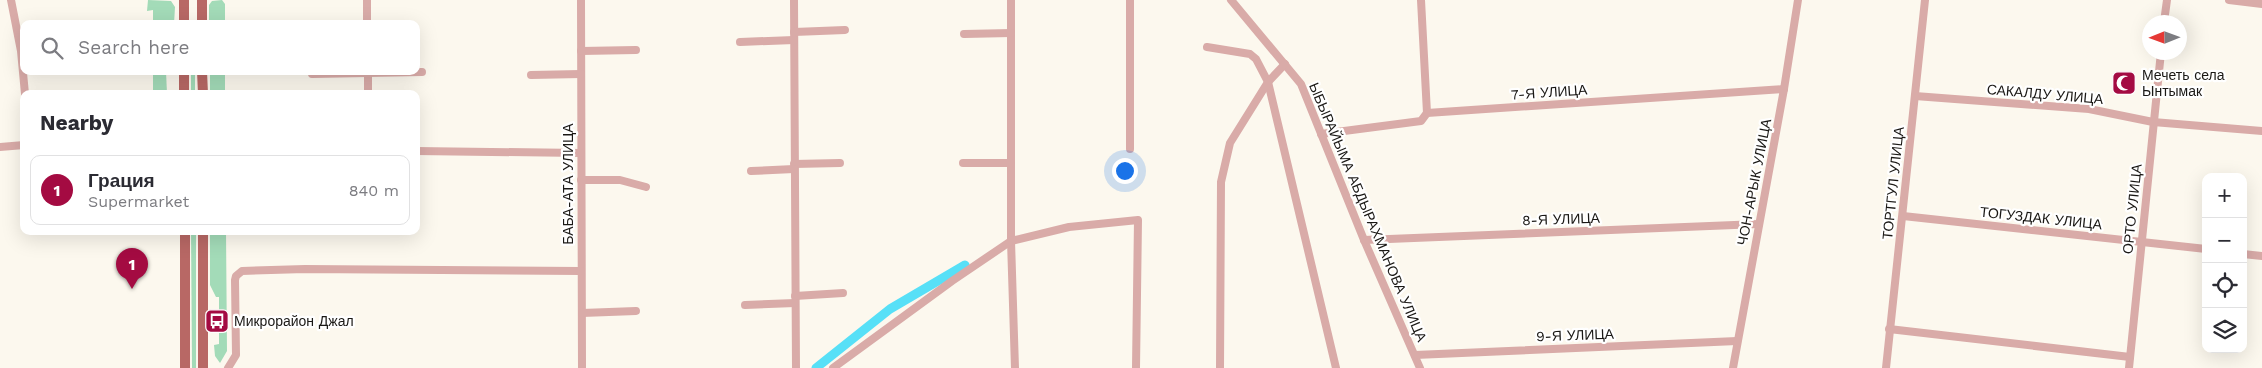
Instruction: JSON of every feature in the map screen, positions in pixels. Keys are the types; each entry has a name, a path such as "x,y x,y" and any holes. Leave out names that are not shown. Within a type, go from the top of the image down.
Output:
{"main road":[{"path":"184,0 184,20"},
{"path":"202,0 202,20"},
{"path":"184,75 184,90"},
{"path":"202,75 202,90"},
{"path":"185,235 185,368"},
{"path":"203,235 203,368"}],"street":[{"path":"11,0 20,46"},
{"path":"367,0 367,20"},
{"name":"БАБА-АТА УЛИЦА","path":"581,0 582,368"},
{"path":"794,0 796,368"},
{"path":"1011,0 1011,241 1016,368"},
{"path":"1130,0 1130,149"},
{"name":"ЫБЫРАЙЫМА АБДЫРАХМАНОВА УЛИЦА","path":"1231,0 1301,84 1364,240 1420,368"},
{"path":"1421,0 1427,113"},
{"name":"ЧОН-АРЫК УЛИЦА","path":"1733,368 1784,90 1798,0"},
{"name":"ТОРТГУЛ УЛИЦА","path":"1886,368 1925,0"},
{"path":"2165,15 2167,0"},
{"path":"2229,0 2262,4"},
{"path":"740,42 845,30"},
{"path":"964,34 1011,33"},
{"path":"1207,47 1250,54 1256,59 1268,82 1336,368"},
{"path":"581,50 636,50"},
{"name":"ОРТО УЛИЦА","path":"2129,368 2160,60"},
{"path":"1220,368 1221,182 1230,143 1268,82 1285,64"},
{"path":"531,76 580,74"},
{"path":"23,75 25,90"},
{"path":"368,75 368,90"},
{"name":"7-Я УЛИЦА","path":"1321,134 1421,121 1427,113 1784,90"},
{"name":"САКАЛДУ УЛИЦА","path":"1915,96 2089,108 2153,122 2262,131"},
{"path":"0,147 20,145"},
{"path":"420,151 581,153"},
{"path":"751,171 840,163"},
{"path":"962,163 1010,163"},
{"path":"581,180 620,180 646,187"},
{"name":"ТОГУЗДАК УЛИЦА","path":"1903,216 2202,249"},
{"path":"833,368 952,281 1011,241 1069,227 1138,220 1136,368"},
{"name":"8-Я УЛИЦА","path":"1364,240 1759,224"},
{"path":"2247,254 2262,256"},
{"path":"228,368 236,356 235,280 236,276 242,271 304,269 581,271"},
{"path":"745,305 843,294"},
{"path":"582,313 636,311"},
{"path":"1890,329 2130,357"},
{"name":"9-Я УЛИЦА","path":"1415,355 1737,341"}],"green space":[{"path":"148,0 171,1 175,7 174,20 153,20 153,10 147,11"},
{"path":"222,0 225,4 225,20 209,20 209,5 212,1"},
{"path":"153,75 166,75 167,90 153,90"},
{"path":"191,75 195,75 195,90 191,90"},
{"path":"210,75 225,75 225,90 210,90"},
{"path":"191,235 196,235 196,368 192,368"},
{"path":"210,235 226,235 227,351 220,363 215,356 214,345 219,344 219,297 216,297 210,285"}],"waterway":[{"path":"816,368 890,309 965,265"}],"place":[{"name":"Мечеть села Ынтымак","path":"2124,83"},
{"name":"Грация","path":"132,289"},
{"name":"Микрорайон Джал","path":"217,321"}]}
